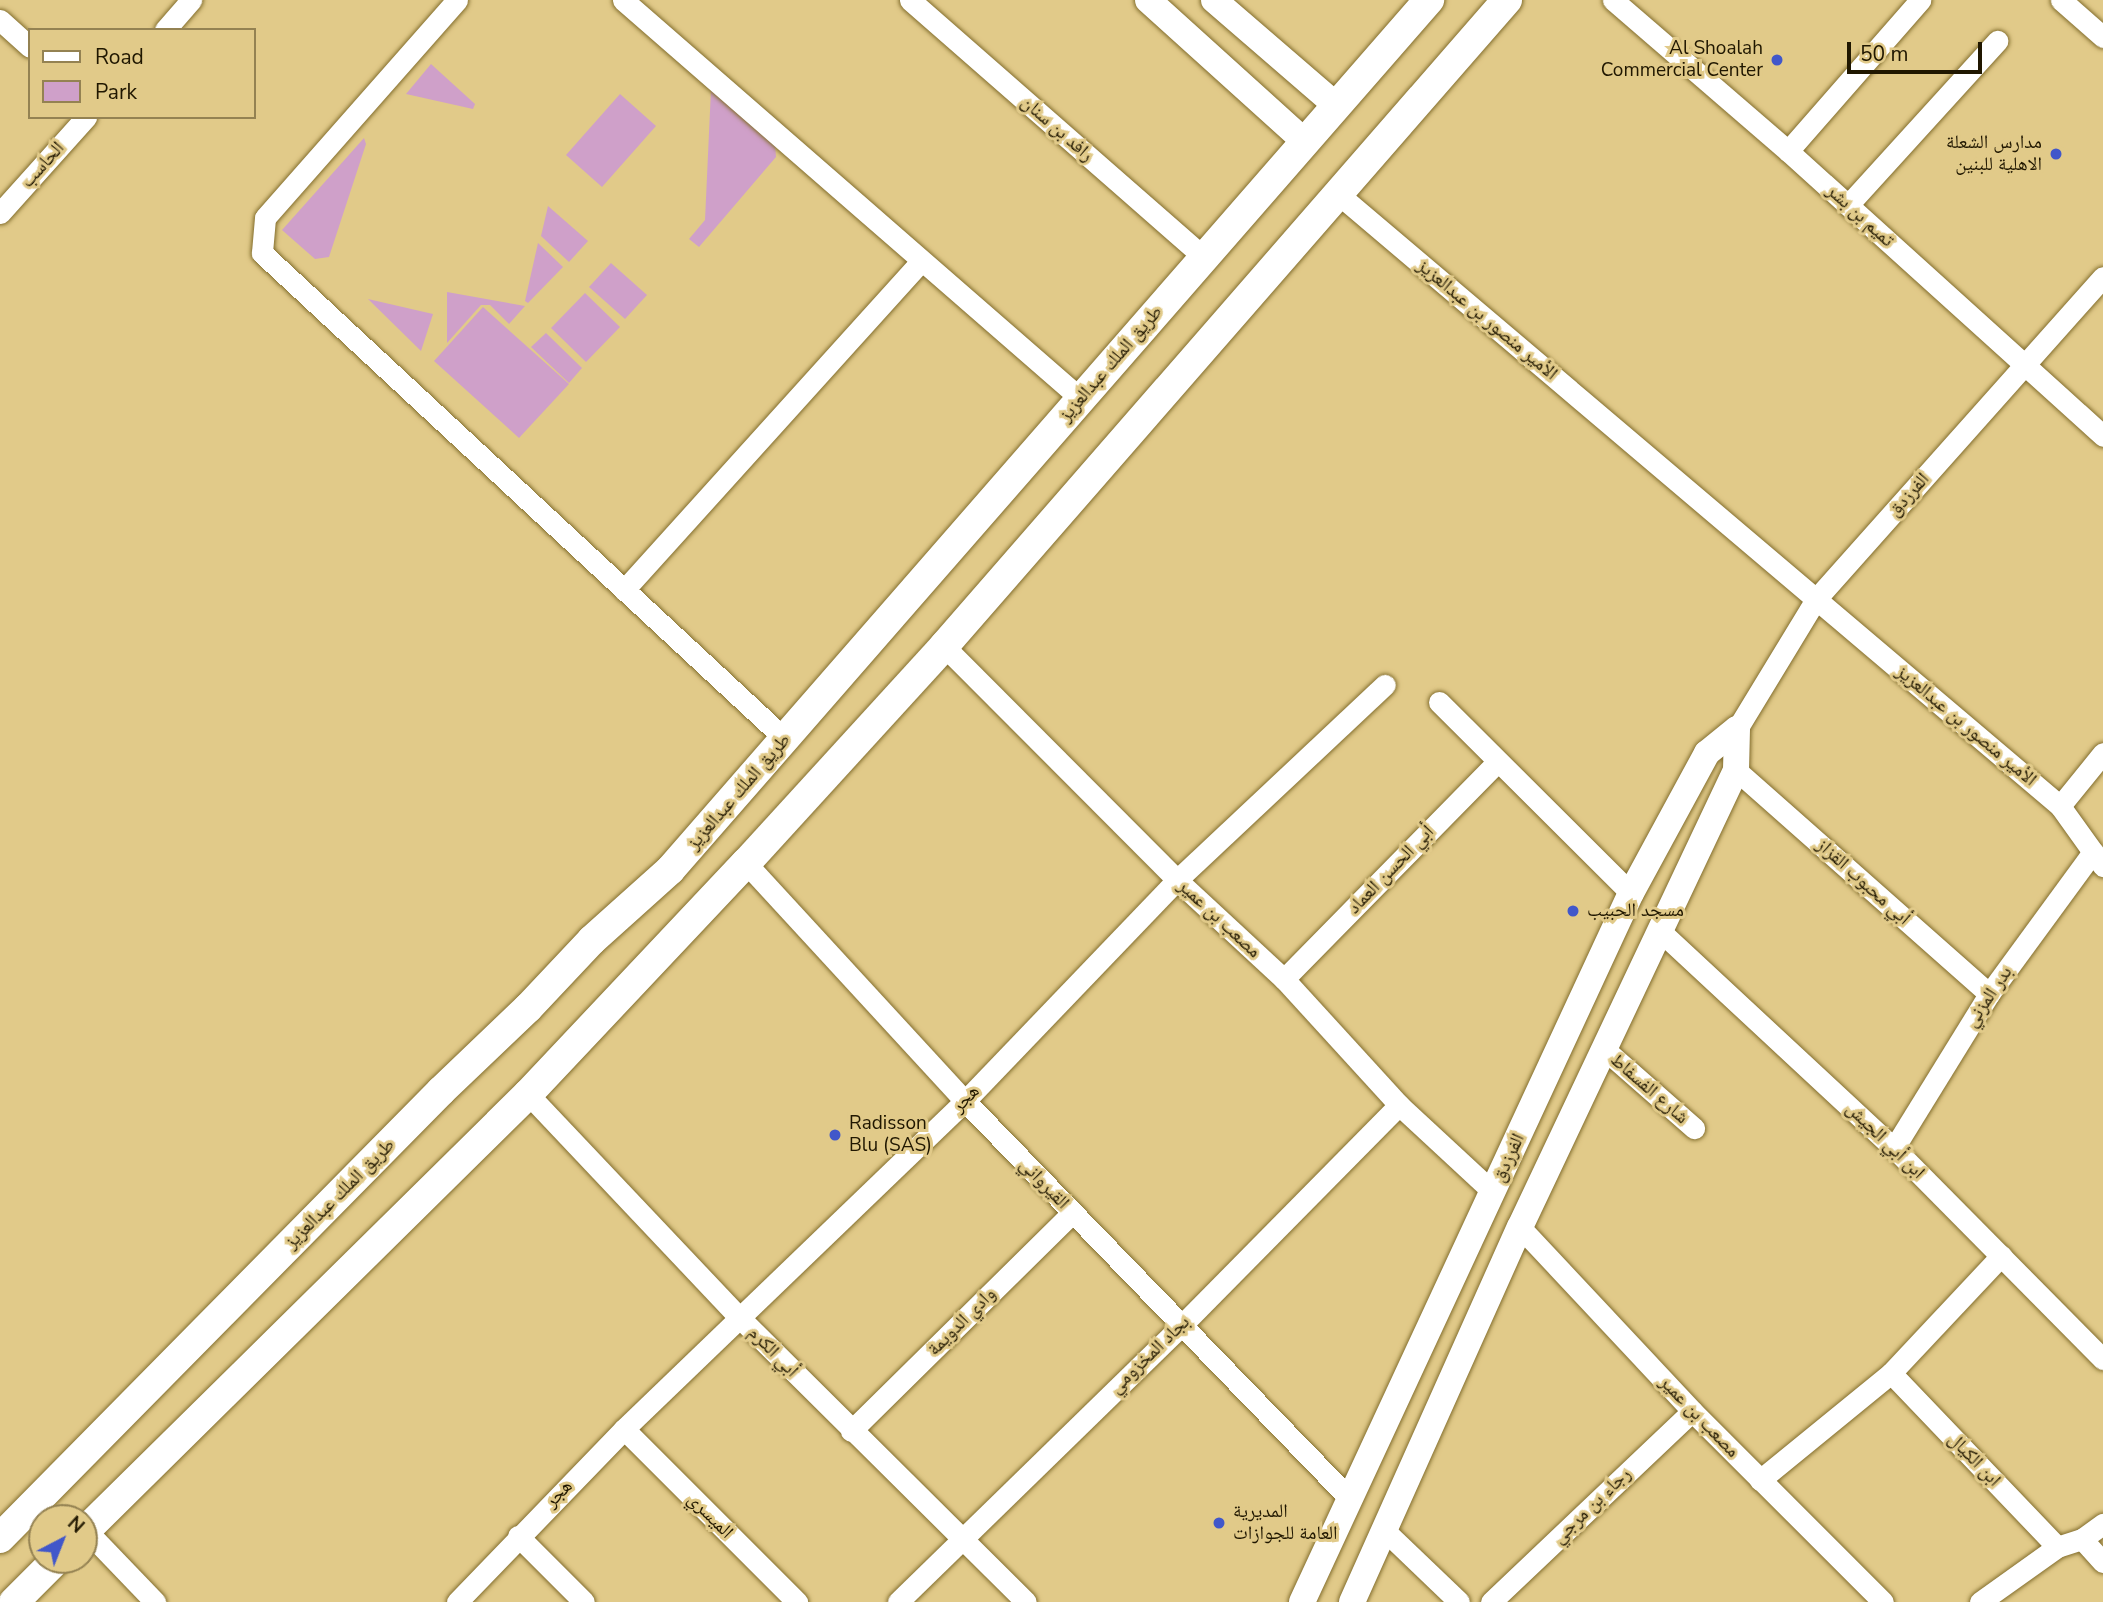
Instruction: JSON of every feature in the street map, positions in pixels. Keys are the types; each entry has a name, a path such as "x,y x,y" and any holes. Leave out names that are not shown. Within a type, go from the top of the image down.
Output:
{"main road":[{"name":"طريق الملك عبدالعزيز","path":"0,1538 441,1091 528,1008 592,940 670,870 1429,0"},
{"path":"98,1518 528,1094 746,863 944,646 1507,0"},
{"path":"14,1602 42,1574"}],"street":[{"path":"167,28 191,0"},
{"path":"457,0 265,219 262,253 785,738"},
{"path":"624,0 1081,399"},
{"name":"رافد بن سنان","path":"910,0 1204,257"},
{"path":"1149,0 1305,142"},
{"path":"1214,0 1337,106"},
{"name":"تميم بن بشر","path":"1613,0 1788,151 2024,368 2103,436"},
{"path":"1788,151 1920,0"},
{"path":"2061,0 2103,37"},
{"path":"0,20 28,45"},
{"path":"1231,75 1260,40"},
{"path":"1848,205 1997,41"},
{"name":"الحاسب","path":"0,213 84,119"},
{"name":"الأمير منصور بن عبدالعزيز","path":"1337,193 2060,806 2098,859"},
{"path":"624,590 921,261"},
{"name":"الفرزدق","path":"1302,1602 1631,893 1707,753 1737,729 1816,599 2103,277"},
{"name":"مصعب بن عمير","path":"944,646 1177,880 1284,979 1399,1105 1493,1192"},
{"name":"هجر","path":"457,1602 624,1429 965,1101 1177,880 1385,685"},
{"path":"1439,702 1631,893"},
{"name":"الفرزدق","path":"1352,1602 1520,1227 1659,930 1737,771 1737,729"},
{"path":"2060,806 2103,752"},
{"name":"أبي الحسن العماد","path":"1284,979 1497,761"},
{"name":"أبي محبوب القزاز","path":"1737,771 1989,994"},
{"name":"بدر المزني","path":"1894,1148 1989,994 2098,859"},
{"name":"القيرواني","path":"746,863 965,1101 1349,1497"},
{"name":"ابن أبي الجيش","path":"1659,930 1894,1148 2103,1359"},
{"name":"شارع الفسفاط","path":"1604,1049 1694,1128"},
{"name":"أبي الكرم","path":"528,1094 739,1317 1026,1602"},
{"name":"بجاد المخزومي","path":"898,1602 1182,1325 1399,1105"},
{"name":"وادي الدويمة","path":"851,1431 1072,1213"},
{"name":"مصعب بن عمير","path":"1520,1227 1692,1410 1883,1602"},
{"path":"1760,1479 1891,1373 2001,1256"},
{"name":"ابن الكيال","path":"1891,1373 2057,1547"},
{"name":"رجاء بن مرجي","path":"1492,1602 1692,1410"},
{"name":"الميسري","path":"624,1429 797,1602"},
{"path":"1980,1602 2057,1547 2082,1539 2103,1524"},
{"path":"1383,1530 1459,1602"},
{"path":"518,1536 584,1602"},
{"path":"2082,1539 2103,1562"},
{"path":"98,1544 155,1602"}],"green space":[{"path":"431,64 475,104 473,109 406,94"},
{"path":"711,89 775,144 776,157 699,247 689,239 705,220"},
{"path":"620,94 656,126 602,187 566,155"},
{"path":"364,138 366,144 329,257 315,259 282,230"},
{"path":"548,206 588,241 569,262 541,236"},
{"path":"538,243 563,267 528,303 525,301"},
{"path":"611,263 647,295 625,319 589,287"},
{"path":"447,292 525,306 509,324 490,305 481,305 447,343"},
{"path":"585,293 620,327 586,362 551,328"},
{"path":"368,299 433,314 421,351"},
{"path":"483,307 569,384 519,438 434,361"},
{"path":"546,333 582,368 569,383 531,347"}],"place":[{"name":"Al Shoalah Commercial Center","path":"1777,60"},
{"name":"مدارس الشعلة الاهلية للبنين","path":"2056,154"},
{"name":"مسجد الحبيب","path":"1573,911"},
{"name":"Radisson Blu (SAS)","path":"835,1135"},
{"name":"المديرية العامة للجوازات","path":"1219,1523"}]}
